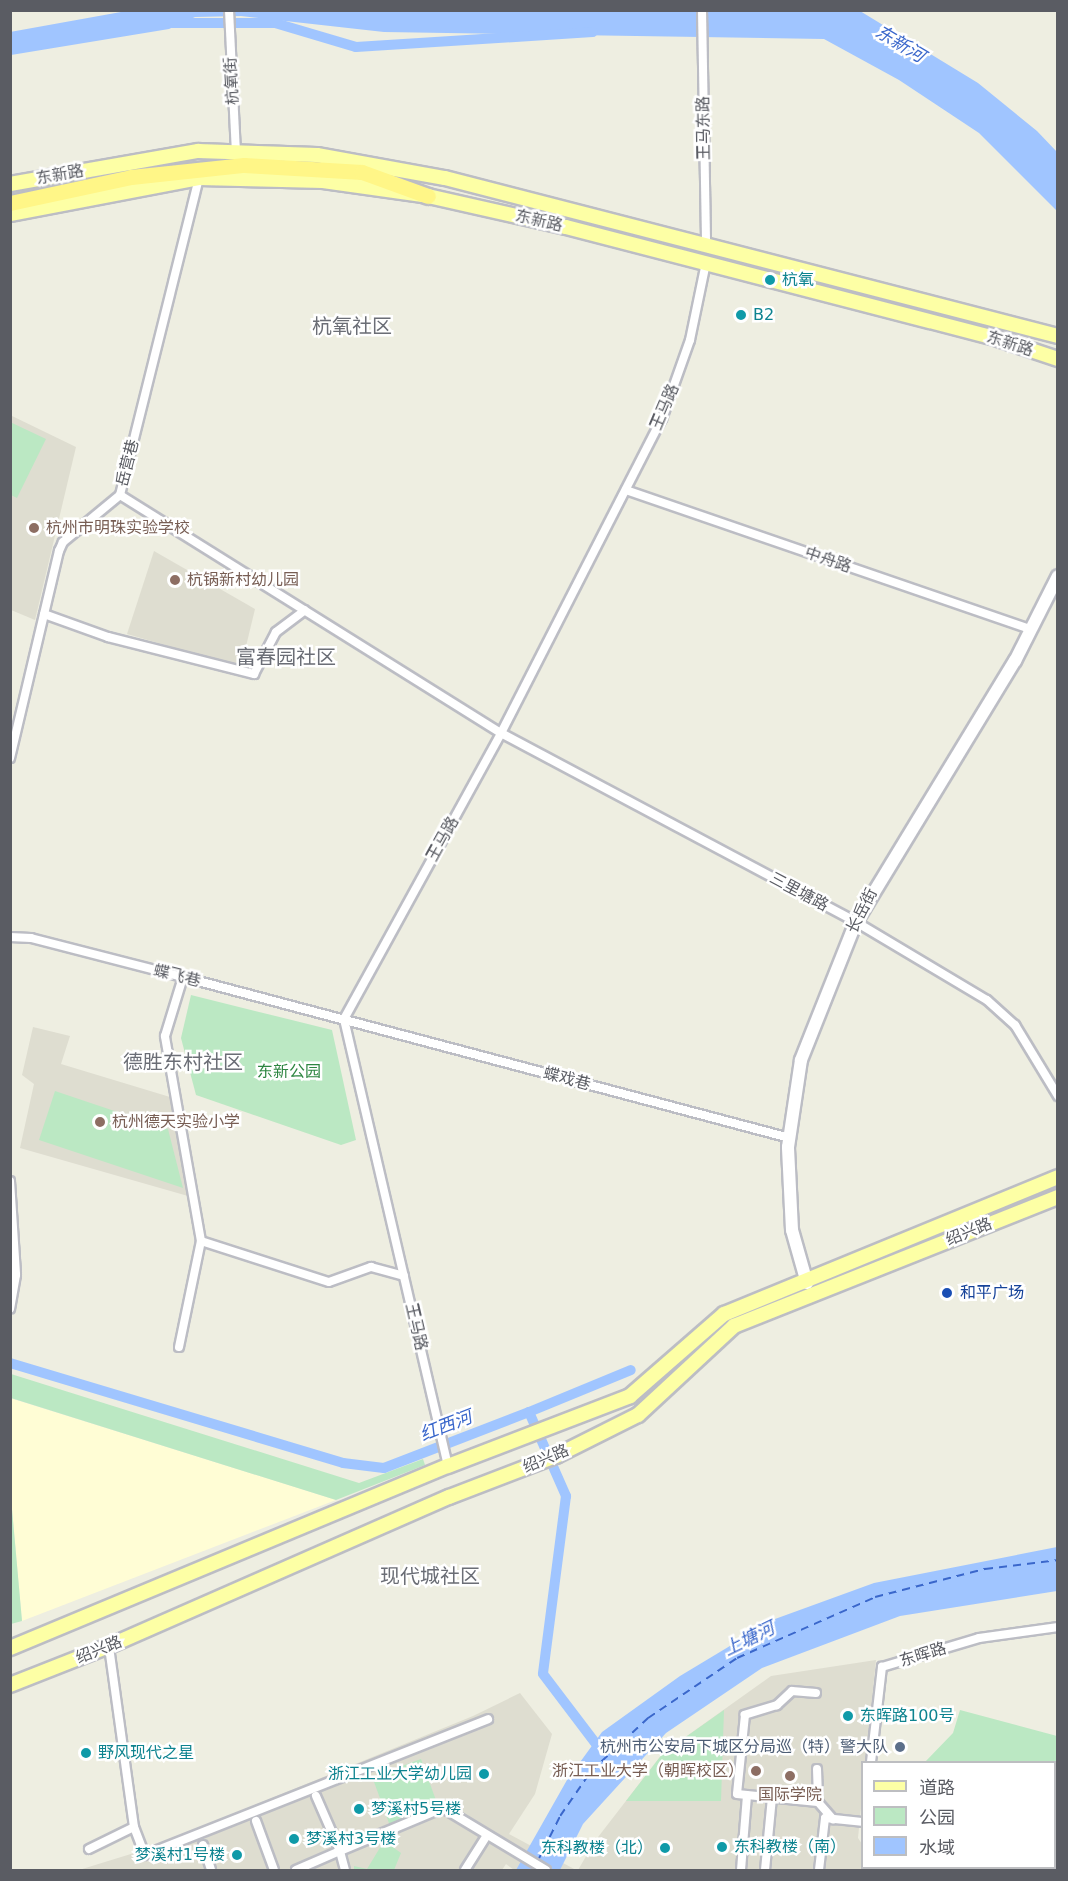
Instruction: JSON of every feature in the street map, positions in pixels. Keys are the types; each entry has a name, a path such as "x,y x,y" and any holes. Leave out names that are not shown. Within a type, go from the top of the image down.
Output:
{"highway":[{"path":"10,203 179,170 281,165 362,172 428,196"}],"main road":[{"name":"东新路","path":"10,184 198,151 317,154 445,178 1058,336"},
{"name":"东新路","path":"10,214 199,178 323,181 428,196 706,263 992,338 1058,359"},
{"name":"绍兴路","path":"10,1648 446,1459 537,1431 630,1396 724,1314 807,1283 1058,1177"},
{"name":"绍兴路","path":"10,1685 109,1646 448,1497 550,1459 638,1415 734,1326 1058,1197"}],"street":[{"name":"杭氧街","path":"229,10 236,151"},
{"name":"王马东路","path":"702,10 706,245"},
{"name":"岳营巷","path":"10,758 63,542 120,495 199,178"},
{"name":"王马路","path":"446,1459 344,1019 501,733 671,399 690,340 706,263"},
{"name":"中舟路","path":"626,490 1030,629"},
{"name":"三里塘路","path":"120,495 501,733 856,922 1004,1012 1033,1049 1058,1096"},
{"name":"长岳街","path":"807,1283 792,1230 790,1138 801,1060 856,922 1030,629 1058,576"},
{"path":"44,614 108,637 254,674 276,632 305,610"},
{"name":"蝶飞巷","path":"10,937 31,938 344,1019"},
{"path":"179,1347 201,1241 165,1036 183,977"},
{"name":"蝶戏巷","path":"344,1019 790,1138"},
{"path":"10,1180 16,1275 10,1308"},
{"path":"201,1241 329,1282 371,1267 404,1276"},
{"name":"东晖路","path":"871,1761 882,1667 979,1638 1058,1627"},
{"path":"109,1646 134,1827 145,1855 488,1719"},
{"path":"816,1693 792,1691 777,1705 745,1715 737,1794 818,1802"},
{"path":"817,1769 818,1802 833,1819"},
{"path":"741,1870 747,1795"},
{"path":"316,1796 340,1851 345,1870"},
{"path":"765,1870 772,1797"},
{"path":"296,1870 443,1809 546,1870"},
{"path":"819,1870 825,1818 861,1822"},
{"path":"256,1821 274,1870"},
{"path":"89,1849 134,1827"},
{"path":"465,1870 487,1835"},
{"path":"203,1845 211,1870"}],"shaded area":[{"name":"杭州市明珠实验学校","path":"10,415 76,447 35,620 11,610"},
{"name":"杭锅新村幼儿园","path":"154,551 255,609 241,667 127,634"},
{"name":"杭州德天实验小学","path":"33,1027 70,1036 61,1064 170,1097 188,1196 20,1148 34,1084 22,1075"},
{"path":"10,1398 336,1500 22,1621 11,1498"},
{"name":"浙江工业大学（朝晖校区）","path":"876,1660 866,1761 861,1761 861,1808 858,1838 861,1842 861,1869 885,1870 578,1870 595,1841 663,1753 771,1676"},
{"name":"浙江工业大学（朝晖校区）","path":"520,1693 552,1734 535,1794 509,1834 576,1870 514,1870 506,1864 502,1870 79,1870 147,1849 473,1716"}],"green space":[{"path":"10,422 46,439 17,498 11,495"},
{"name":"东新公园","path":"191,995 332,1030 356,1140 341,1145 196,1095 181,1038"},
{"path":"55,1091 168,1129 183,1188 39,1140"},
{"path":"11,1374 359,1483 423,1459 425,1465 336,1500 11,1398"},
{"path":"11,1498 22,1621 10,1624"},
{"path":"724,1710 721,1801 626,1801 663,1753"},
{"path":"960,1710 1057,1736 1057,1870 1020,1869 1056,1869 1056,1761 926,1761 953,1733"},
{"path":"421,1759 438,1807 390,1825 372,1777"},
{"path":"390,1845 401,1853 394,1870 354,1870 354,1866 367,1869 381,1846"}],"water":[{"path":"132,10 860,11 978,83 1037,131 1057,152 1057,211 979,133 899,80 824,39 384,32 241,16 195,17 169,29 11,55 10,32"},
{"name":"上塘河","path":"1057,1547 1057,1591 900,1616 762,1668 666,1733 583,1824 560,1870 516,1870 567,1780 602,1732 680,1676 775,1619 874,1583"}],"waterway":[{"name":"东新河","path":"172,23 275,23 356,47 593,32"},
{"name":"红西河","path":"10,1363 343,1463 384,1468 529,1412 566,1496 543,1674 603,1753"},
{"path":"529,1412 631,1370"}],"ferry route":[{"path":"537,1862 560,1816 591,1771 648,1718 737,1658 875,1597 985,1569 1058,1560"}],"place":[{"name":"杭氧","path":"770,280"},
{"name":"B2","path":"741,315"},
{"name":"杭州市明珠实验学校","path":"34,528"},
{"name":"杭锅新村幼儿园","path":"175,580"},
{"name":"杭州德天实验小学","path":"100,1122"},
{"name":"和平广场","path":"947,1293"},
{"name":"东晖路100号","path":"848,1716"},
{"name":"杭州市公安局下城区分局巡（特）警大队","path":"900,1747"},
{"name":"野风现代之星","path":"86,1753"},
{"name":"浙江工业大学（朝晖校区）","path":"756,1771"},
{"name":"浙江工业大学幼儿园","path":"484,1774"},
{"name":"国际学院","path":"790,1776"},
{"name":"梦溪村5号楼","path":"359,1809"},
{"name":"梦溪村3号楼","path":"294,1839"},
{"name":"东科教楼（南）","path":"722,1847"},
{"name":"东科教楼（北）","path":"665,1848"},
{"name":"梦溪村1号楼","path":"237,1855"}],"district":[{"name":"杭氧社区","path":"352,326"},
{"name":"富春园社区","path":"286,657"},
{"name":"德胜东村社区","path":"183,1062"},
{"name":"现代城社区","path":"430,1576"}]}
